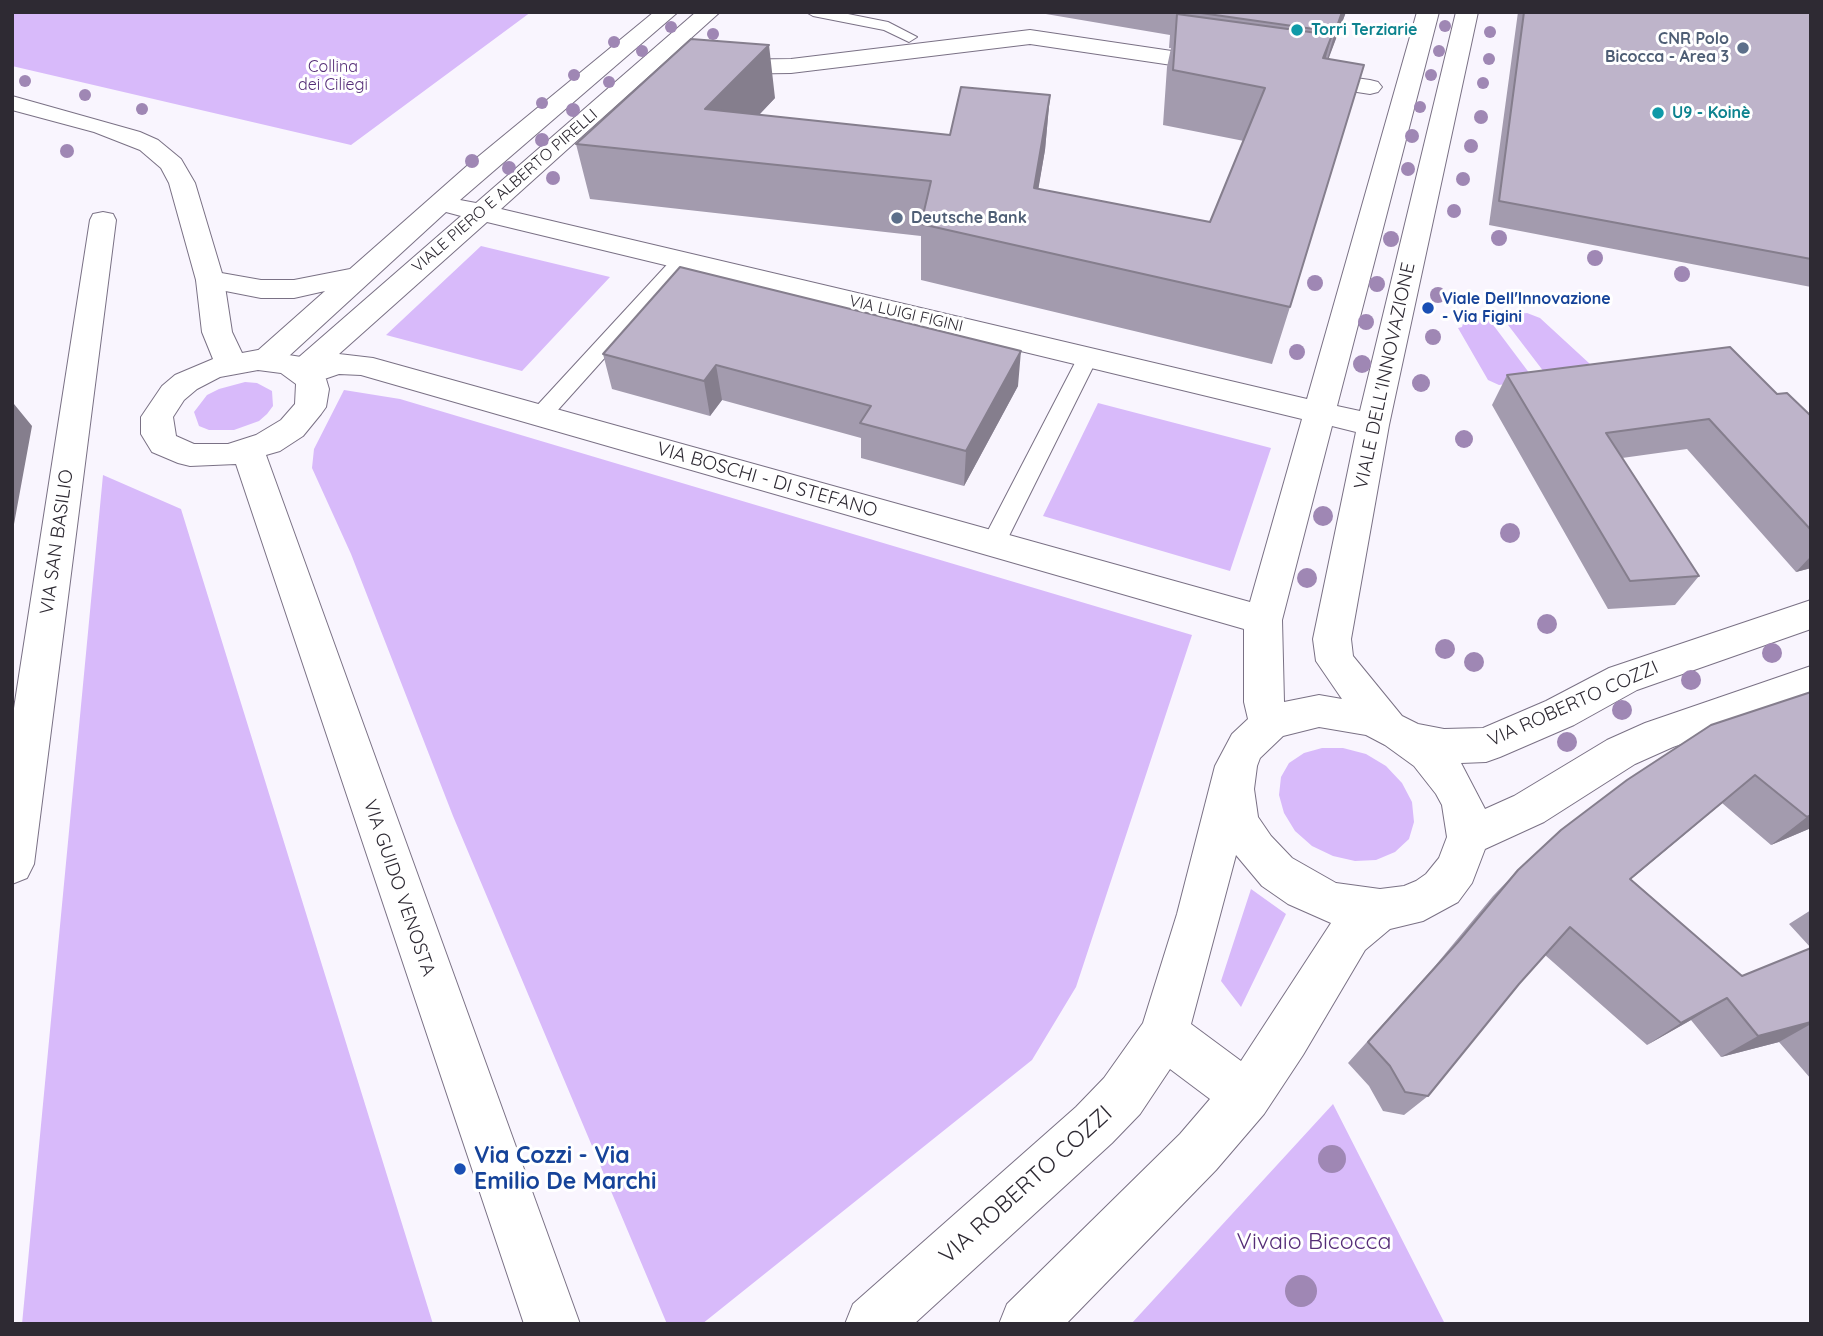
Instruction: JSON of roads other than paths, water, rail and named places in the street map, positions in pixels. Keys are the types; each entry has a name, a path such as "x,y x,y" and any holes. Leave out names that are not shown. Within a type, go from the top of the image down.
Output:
{"street":[{"name":"VIALE PIERO E ALBERTO PIRELLI","path":"267,360 439,203 667,12"},
{"name":"VIALE PIERO E ALBERTO PIRELLI","path":"304,373 709,12"},
{"path":"1269,724 1264,702 1263,620 1428,12"},
{"name":"VIALE DELL'INNOVAZIONE","path":"1399,733 1335,661 1332,639 1373,425 1467,12"},
{"path":"696,67 791,66 1030,37 1248,69"},
{"path":"1289,75 1370,87"},
{"path":"12,103 103,127 149,145 165,157 182,184 210,280 217,332 231,363"},
{"name":"VIA LUIGI FIGINI","path":"439,203 1373,425"},
{"name":"VIA SAN BASILIO","path":"12,864 103,220"},
{"path":"210,280 261,289 294,289 356,277"},
{"path":"267,360 290,364 304,373 312,384 313,395 304,415 285,433 248,451 209,457 183,454 164,444 156,429 159,411 173,393 194,378 231,363 267,360"},
{"name":"VIA BOSCHI - DI STEFANO","path":"304,373 336,364 362,365 1263,620"},
{"name":"VIA GUIDO VENOSTA","path":"248,451 552,1324"},
{"name":"VIA ROBERTO COZZI","path":"873,1324 1094,1125 1122,1096 1164,1034 1199,914 1234,778 1246,746 1269,724 1293,715 1319,711 1352,715 1444,746 1486,745 1549,718 1623,679 1811,614"},
{"path":"1468,837 1529,809 1613,757 1659,735 1811,682"},
{"name":"VIA ROBERTO COZZI","path":"1234,778 1234,807 1240,825 1256,850 1277,872 1304,890 1332,903 1380,910 1407,906 1442,888 1457,869 1468,837 1463,805 1451,781 1428,754 1399,733"},
{"name":"VIA ROBERTO COZZI","path":"1027,1324 1198,1152 1246,1096 1286,1038 1349,935 1380,910"},
{"path":"1164,1034 1246,1096"}],"lane":[{"path":"813,12 888,26 909,37"},
{"path":"540,416 681,261"},
{"path":"993,544 1088,357"}],"place":[{"name":"Torri Terziarie","path":"1297,30"},
{"name":"CNR Polo Bicocca - Area 3","path":"1743,48"},
{"name":"U9 - Koinè","path":"1658,113"},
{"name":"Deutsche Bank","path":"897,218"},
{"name":"Viale Dell'Innovazione - Via Figini","path":"1428,308"},
{"name":"Via Cozzi - Via Emilio De Marchi","path":"460,1169"}],"park label":[{"name":"Collina dei Ciliegi","path":"333,76"},
{"name":"Vivaio Bicocca","path":"1314,1242"}]}
